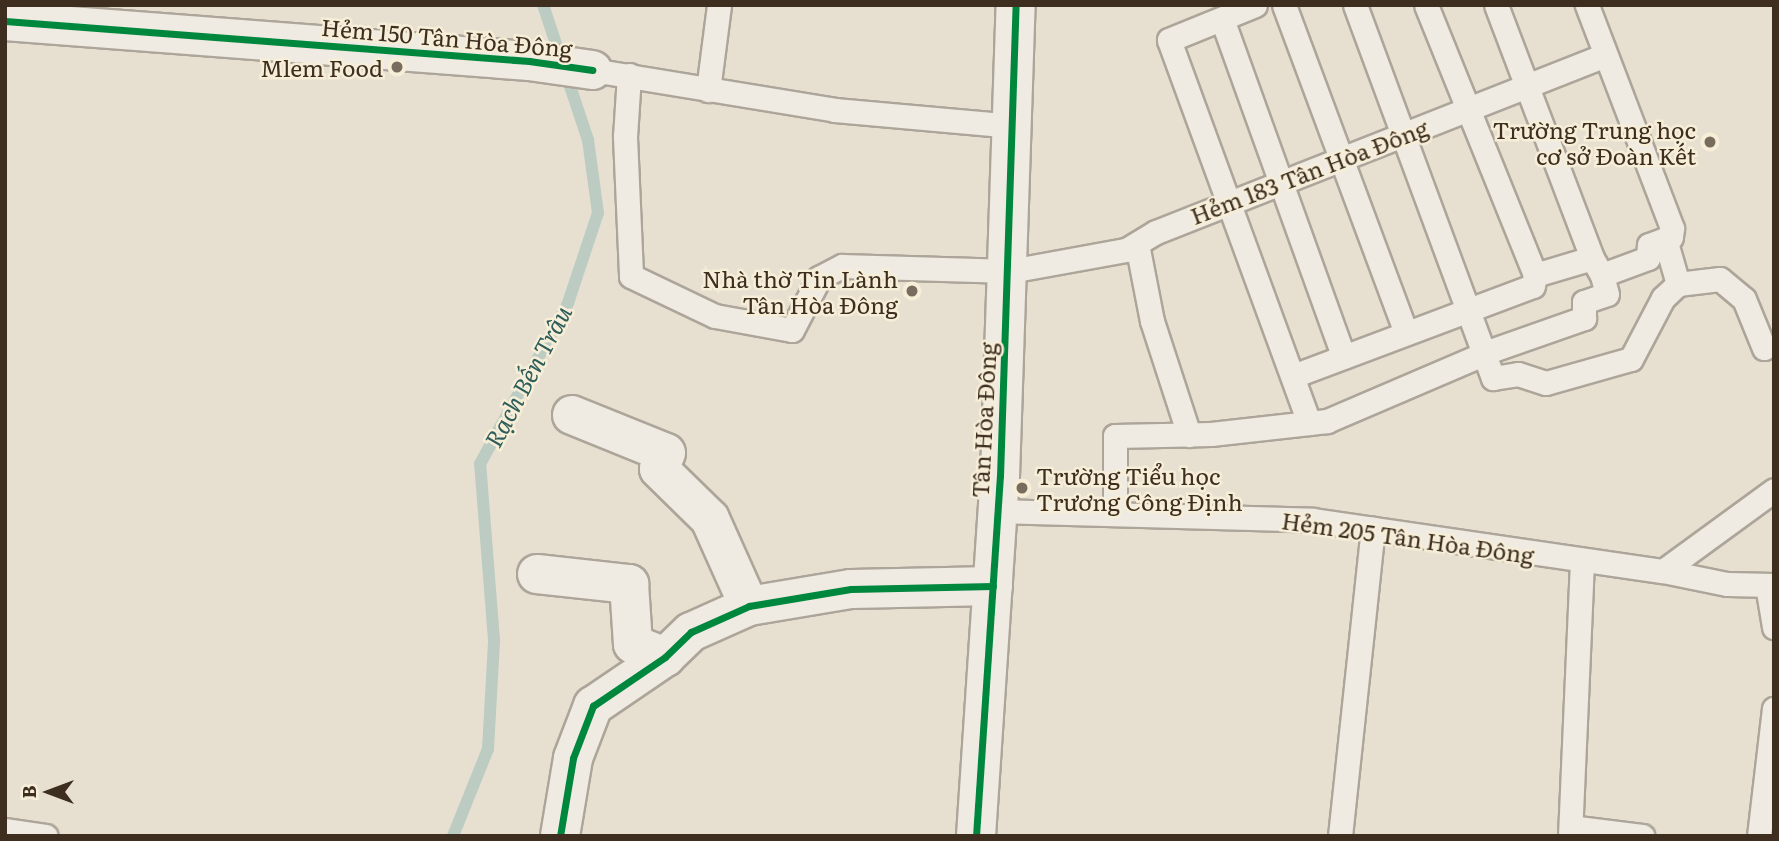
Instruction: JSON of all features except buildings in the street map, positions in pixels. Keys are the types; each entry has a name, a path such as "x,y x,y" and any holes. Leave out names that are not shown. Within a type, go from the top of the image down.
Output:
{"street":[{"name":"Tân Hòa Đông","path":"976,836 998,511 1010,271 1016,5"},
{"name":"Hẻm 150 Tân Hòa Đông","path":"5,21 529,61 592,70"},
{"path":"572,415 666,453 659,469 710,519 749,606"},
{"path":"537,575 629,584 634,644 665,657"},
{"path":"560,836 573,758 593,706 665,657 691,632 749,606 851,589 993,586"}],"lane":[{"path":"708,90 719,5"},
{"path":"1255,5 1170,40 1227,204 1309,423"},
{"path":"1284,5 1405,333"},
{"path":"1355,5 1493,378 1518,374 1546,383 1631,359 1663,298 1678,284 1720,279 1744,299 1764,348"},
{"path":"1293,376 1533,286 1535,275 1426,5"},
{"path":"1115,514 1115,436 1189,435 1327,421 1483,354 1584,318 1584,302 1607,294 1496,5"},
{"path":"1535,275 1648,258 1649,244 1671,237 1672,228 1587,5"},
{"path":"1222,19 1343,357"},
{"name":"Hẻm 183 Tân Hòa Đông","path":"629,75 625,137 631,276 715,316 792,330 819,278 842,266 1010,271 1126,250 1156,232 1605,55"},
{"name":"Hẻm 150 Tân Hòa Đông","path":"592,70 835,110 1013,126"},
{"path":"1665,239 1678,284"},
{"path":"1136,244 1152,321 1189,435"},
{"path":"1663,570 1774,490"},
{"name":"Hẻm 205 Tân Hòa Đông","path":"998,511 1312,520 1581,561 1663,570 1727,584 1770,585"},
{"path":"1340,836 1373,529"},
{"path":"1581,561 1571,832 1642,836"},
{"path":"1770,585 1774,627"},
{"path":"1759,836 1774,709"},
{"path":"5,830 46,836"}],"waterway":[{"name":"Rạch Bến Trâu","path":"453,836 488,749 494,640 480,464 568,303 598,213 588,140 543,5"}],"cycle path":[{"path":"976,836 1000,476 1016,5"},
{"path":"5,21 529,61 592,70"},
{"path":"560,836 573,758 593,706 665,657 691,632 749,606 851,589 993,586"}],"place":[{"name":"Mlem Food","path":"397,67"},
{"name":"Trường Trung học cơ sở Đoàn Kết","path":"1710,142"},
{"name":"Nhà thờ Tin Lành Tân Hòa Đông","path":"912,291"},
{"name":"Trường Tiểu học Trương Công Định","path":"1022,488"}]}
